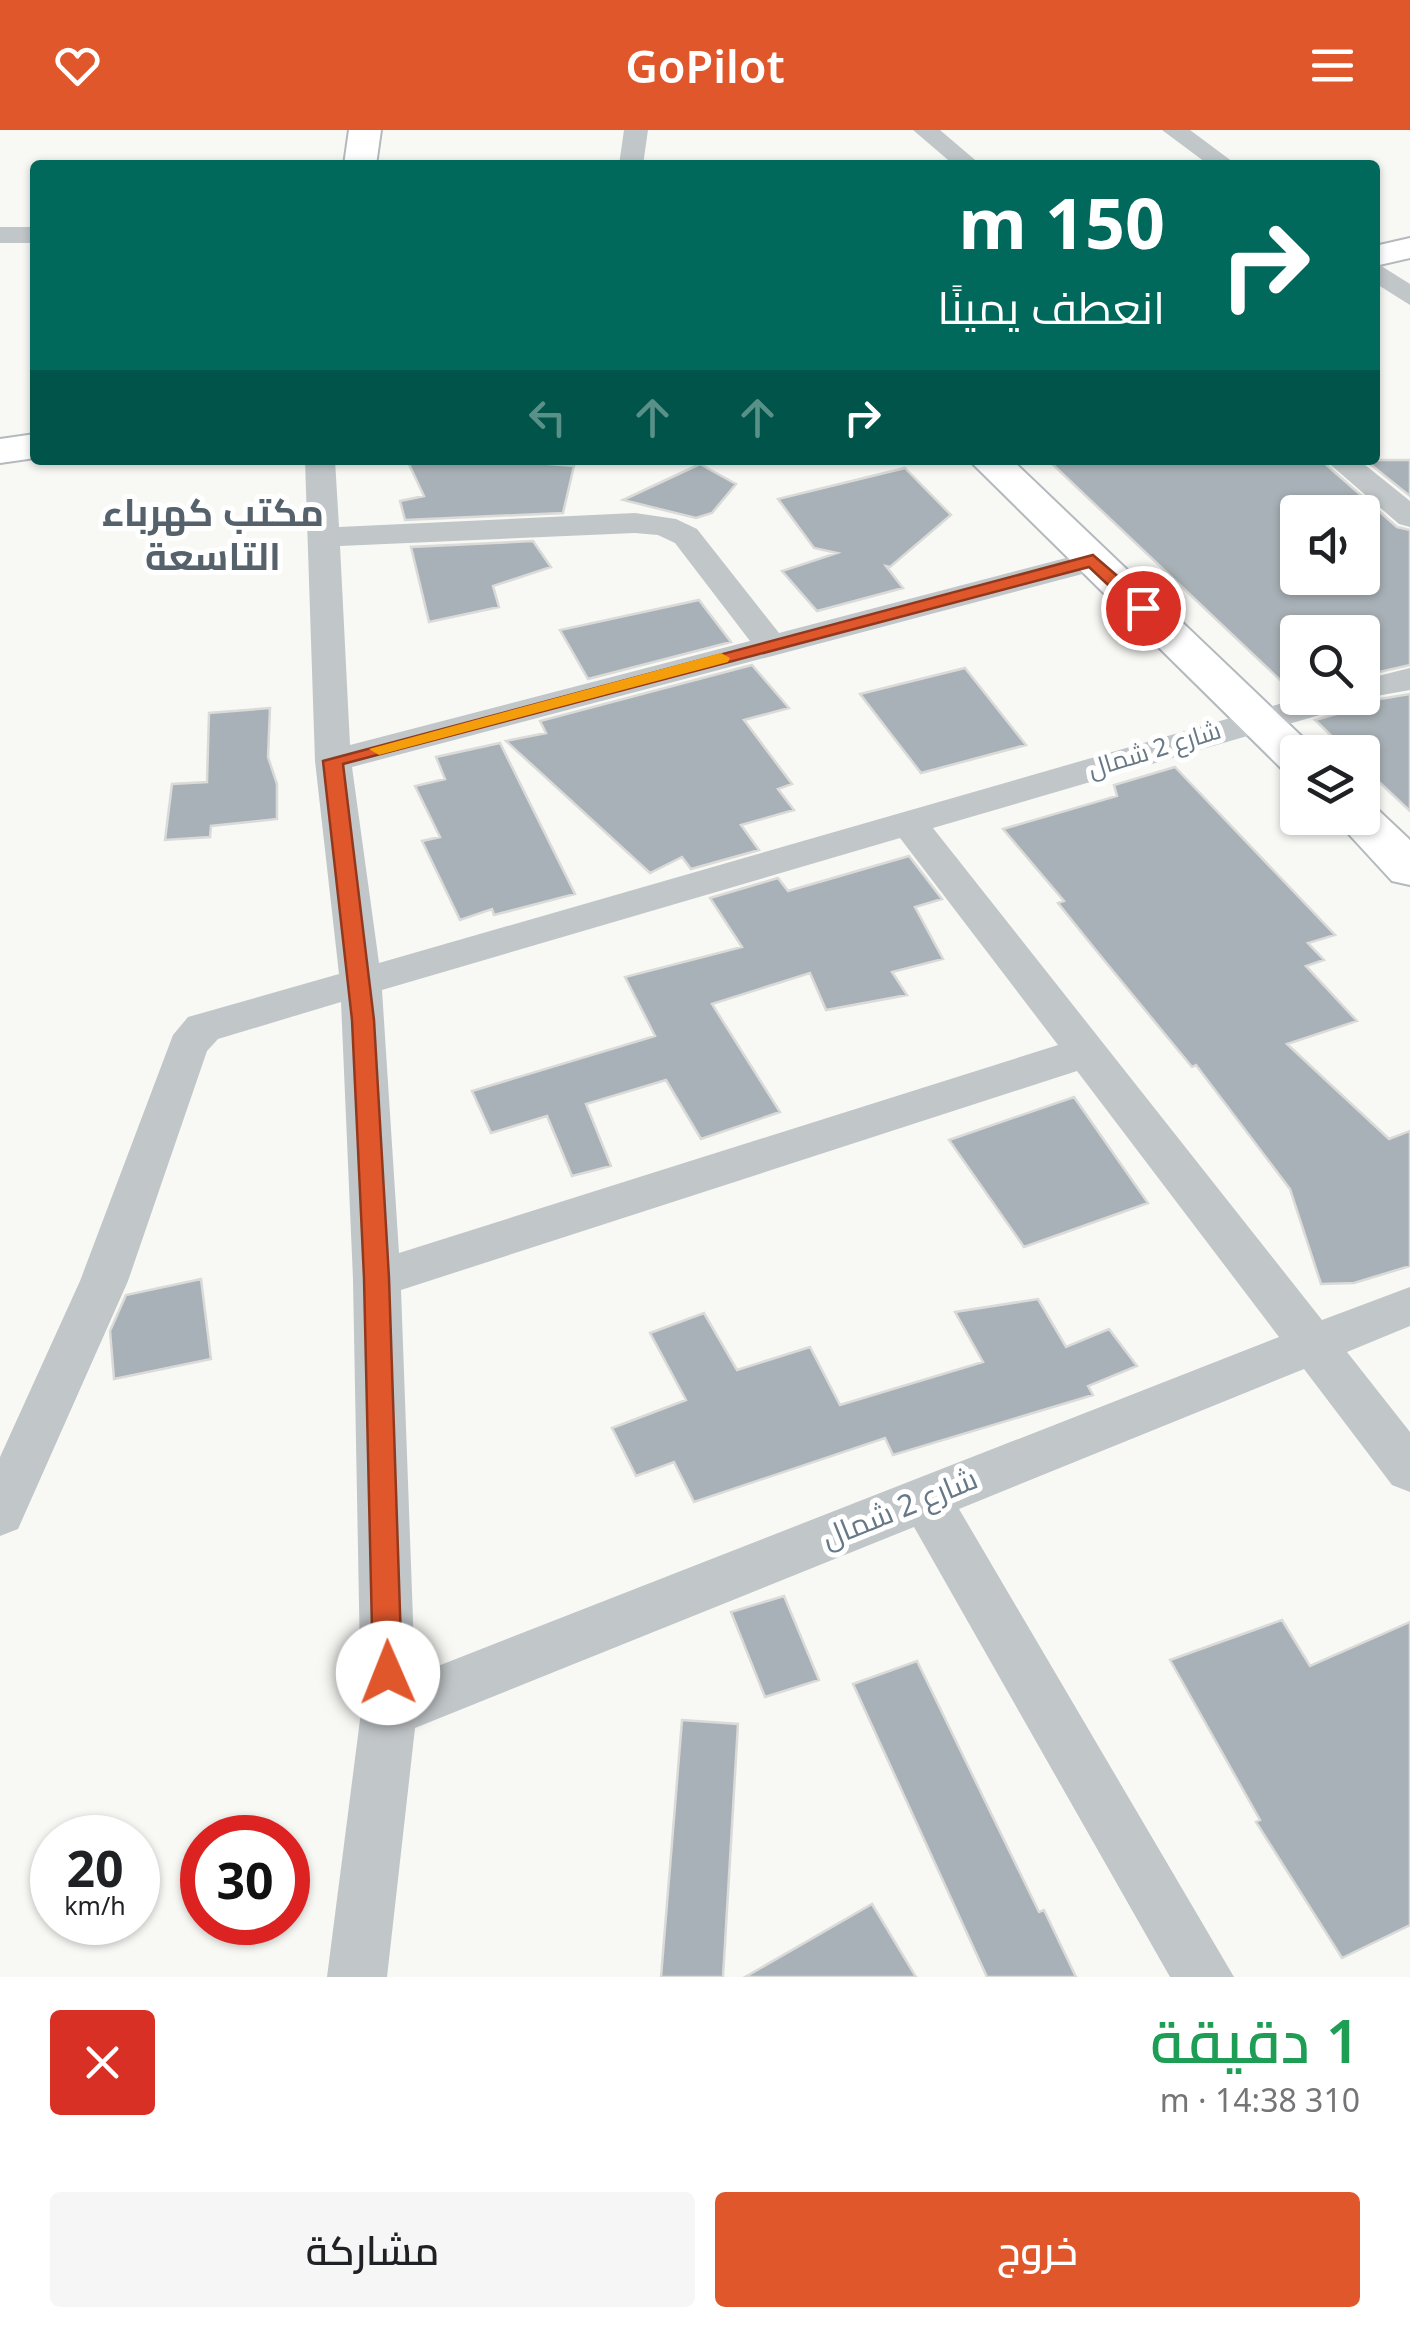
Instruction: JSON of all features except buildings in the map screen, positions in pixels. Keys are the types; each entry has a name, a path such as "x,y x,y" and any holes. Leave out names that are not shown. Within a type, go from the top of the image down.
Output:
{"street":[{"path":"361,160 365,130"},
{"path":"632,160 636,130"},
{"path":"925,130 963,160"},
{"path":"1174,130 1218,160"},
{"path":"1380,235 1410,228"},
{"path":"0,235 30,235"},
{"path":"1380,255 1410,248"},
{"path":"1380,274 1410,297"},
{"path":"0,426 30,423"},
{"path":"0,451 30,447"},
{"path":"320,465 333,761 360,983 377,1278 388,1712 357,1977"},
{"path":"994,465 1280,741"},
{"path":"1346,465 1410,517"},
{"path":"324,537 636,523 665,526 686,536 771,645"},
{"path":"333,761 1093,560"},
{"path":"1380,686 1410,679"},
{"name":"شارع 2 شمال","path":"0,1513 104,1281 188,1046 203,1028 240,1014 360,983 1280,712"},
{"path":"907,822 1410,1470"},
{"path":"1376,835 1410,868"},
{"path":"377,1278 1086,1052"},
{"name":"شارع 2 شمال","path":"388,1712 1310,1342 1410,1306"},
{"path":"924,1496 1204,1977"}],"slow traffic":[{"path":"379,749 721,658"}],"district":[{"name":"مكتب كهرباء التاسعة","path":"213,533"}],"route":[{"path":"388,1673 377,1278 363,1020 333,761 1093,560 1143,608"}]}
